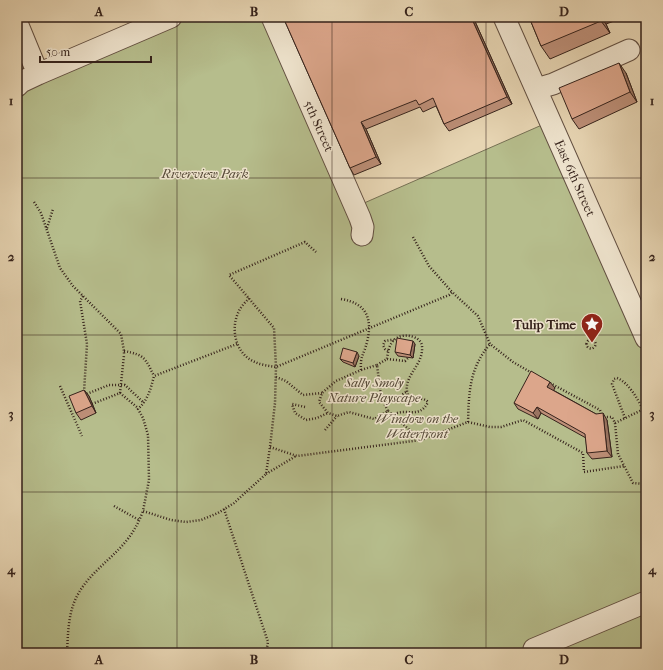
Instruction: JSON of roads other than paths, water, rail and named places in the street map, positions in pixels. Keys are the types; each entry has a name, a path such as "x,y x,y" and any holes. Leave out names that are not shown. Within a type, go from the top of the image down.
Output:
{"street":[{"path":"17,86 21,82 38,74 171,17"},
{"name":"5th Street","path":"272,17 360,218 363,227 362,235"},
{"name":"East 6th Street","path":"504,17 646,338"},
{"path":"17,23 38,74"},
{"path":"536,89 553,84 629,50"},
{"path":"535,651 646,602"}],"place":[{"name":"Tulip Time","path":"592,344"}],"park label":[{"name":"Riverview Park","path":"205,173"},
{"name":"Sally Smoly Nature Playscape","path":"374,390"},
{"name":"Window on the Waterfront","path":"417,426"}]}
